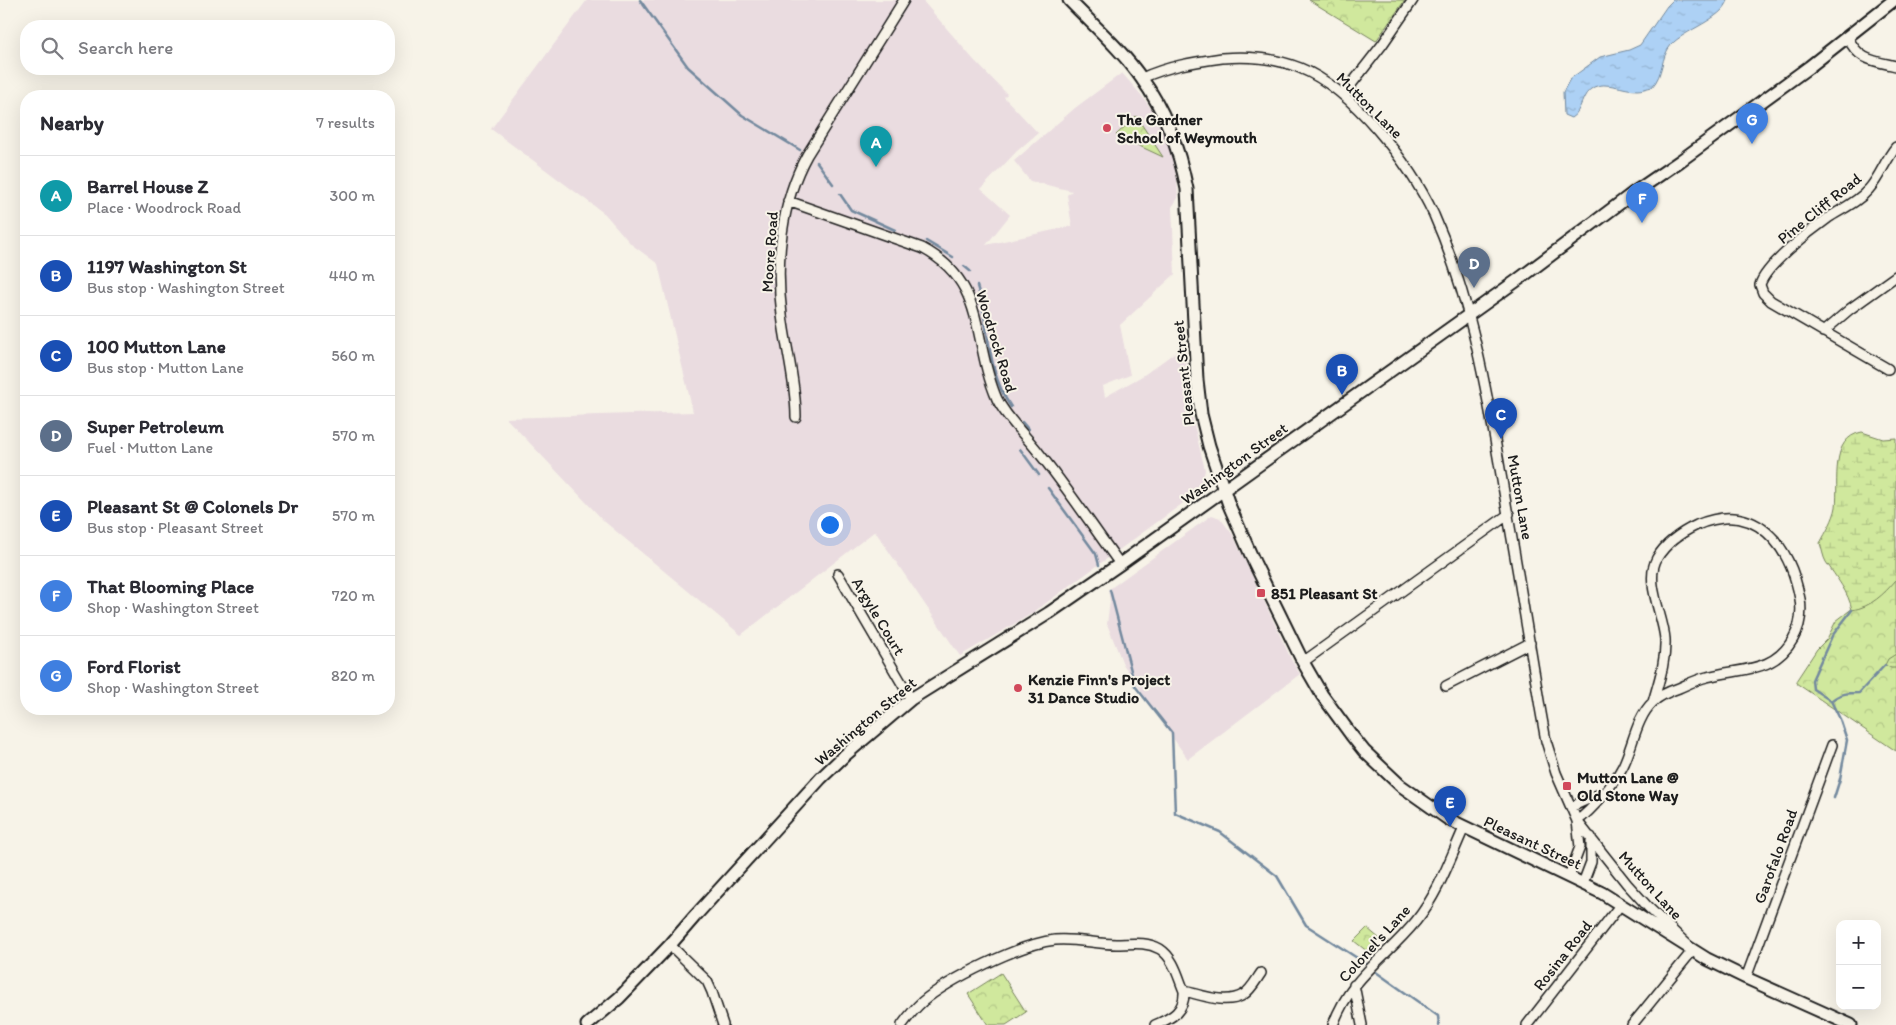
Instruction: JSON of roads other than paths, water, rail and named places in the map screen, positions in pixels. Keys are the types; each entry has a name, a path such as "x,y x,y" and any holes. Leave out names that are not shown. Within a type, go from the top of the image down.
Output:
{"main road":[{"name":"Pleasant Street","path":"1069,0 1142,78 1170,129 1181,160 1188,208 1199,400 1207,441 1223,490 1254,562 1302,662 1338,718 1364,751 1392,778 1416,798 1464,828 1583,883 1621,904 1693,950 1746,978 1845,1024"},
{"name":"Washington Street","path":"587,1025 628,989 670,945 696,914 822,778 844,756 911,698 1049,613 1120,564 1468,316 1848,37 1894,0"}],"street":[{"name":"Moore Road","path":"796,417 794,388 782,314 780,280 783,232 788,201 794,182 807,155 904,0"},
{"path":"1343,95 1382,45 1413,0"},
{"path":"1848,37 1852,47 1864,58 1896,66"},
{"name":"Mutton Lane","path":"1142,78 1174,66 1232,57 1251,57 1300,67 1331,85 1343,95 1397,154 1421,192 1440,233 1468,316 1488,392 1546,741 1556,773 1577,821 1627,884 1693,950"},
{"name":"Pine Cliff Road","path":"1823,332 1771,301 1761,290 1760,285 1764,277 1783,256 1816,227 1870,189 1888,157 1896,147"},
{"name":"Woodrock Road","path":"788,201 922,248 950,266 960,278 967,292 974,312 988,374 998,401 1014,424 1040,453 1120,564"},
{"path":"1888,369 1823,332 1846,312 1896,276"},
{"path":"1302,662 1509,514"},
{"path":"1577,821 1593,808 1623,766 1634,734 1652,702 1663,666 1665,653 1663,625 1653,579 1657,558 1678,536 1709,520 1733,517 1744,519 1764,528 1780,546 1790,567 1800,602 1800,619 1796,634 1788,648 1773,661 1761,666 1706,677 1666,693 1652,702"},
{"name":"Argyle Court","path":"838,574 911,698"},
{"path":"1446,686 1530,643"},
{"name":"Garofalo Road","path":"1746,978 1832,745"},
{"path":"1571,807 1604,791"},
{"name":"Mutton Lane","path":"1569,876 1580,847 1577,821"},
{"name":"Colonel's Lane","path":"1333,1025 1342,1002 1354,985 1402,937 1423,911 1464,828"},
{"name":"Mutton Lane","path":"1583,883 1591,862 1590,837"},
{"name":"Rosina Road","path":"1527,1025 1621,904"},
{"path":"902,1025 910,1014 924,1001 968,974 1026,947 1053,940 1116,944 1137,942 1160,949 1167,955 1174,966 1184,991 1181,1008 1175,1015 1155,1025"},
{"path":"670,945 707,981 723,1025"},
{"path":"1632,1025 1693,950"},
{"path":"1184,991 1222,1000 1231,999 1244,995 1262,973"},
{"path":"1354,985 1362,1025"}],"water":[{"path":"1673,0 1728,0 1725,7 1719,13 1671,45 1665,55 1656,82 1652,87 1637,90 1599,85 1589,90 1575,115 1571,118 1564,115 1563,92 1570,79 1600,57 1629,50 1640,45"}],"waterway":[{"path":"640,0 688,67 742,115 800,150"},
{"path":"817,162 833,184"},
{"path":"840,194 851,210 895,230"},
{"path":"926,241 953,257"},
{"path":"964,266 970,271"},
{"path":"977,286 997,379 1011,407"},
{"path":"1022,422 1028,429"},
{"path":"1020,449 1039,475"},
{"path":"1048,488 1096,554 1099,565"},
{"path":"1110,590 1135,686 1172,733 1175,813 1220,832 1277,876 1306,925 1368,965"},
{"path":"1834,798 1840,779 1847,740 1831,701 1813,689 1812,680 1832,636 1852,610"},
{"path":"1831,701 1837,696 1859,693 1885,665"},
{"path":"1376,972 1438,1016 1439,1025"}],"place":[{"name":"The Gardner School of Weymouth","path":"1107,128"},
{"name":"Ford Florist","path":"1752,144"},
{"name":"Barrel House Z","path":"876,167"},
{"name":"That Blooming Place","path":"1642,223"},
{"name":"Super Petroleum","path":"1474,288"},
{"name":"1197 Washington St","path":"1342,395"},
{"name":"100 Mutton Lane","path":"1501,439"},
{"name":"851 Pleasant St","path":"1261,593"},
{"name":"Kenzie Finn's Project 31 Dance Studio","path":"1018,688"},
{"name":"Mutton Lane @ Old Stone Way","path":"1567,786"},
{"name":"Pleasant St @ Colonels Dr","path":"1450,827"}]}
